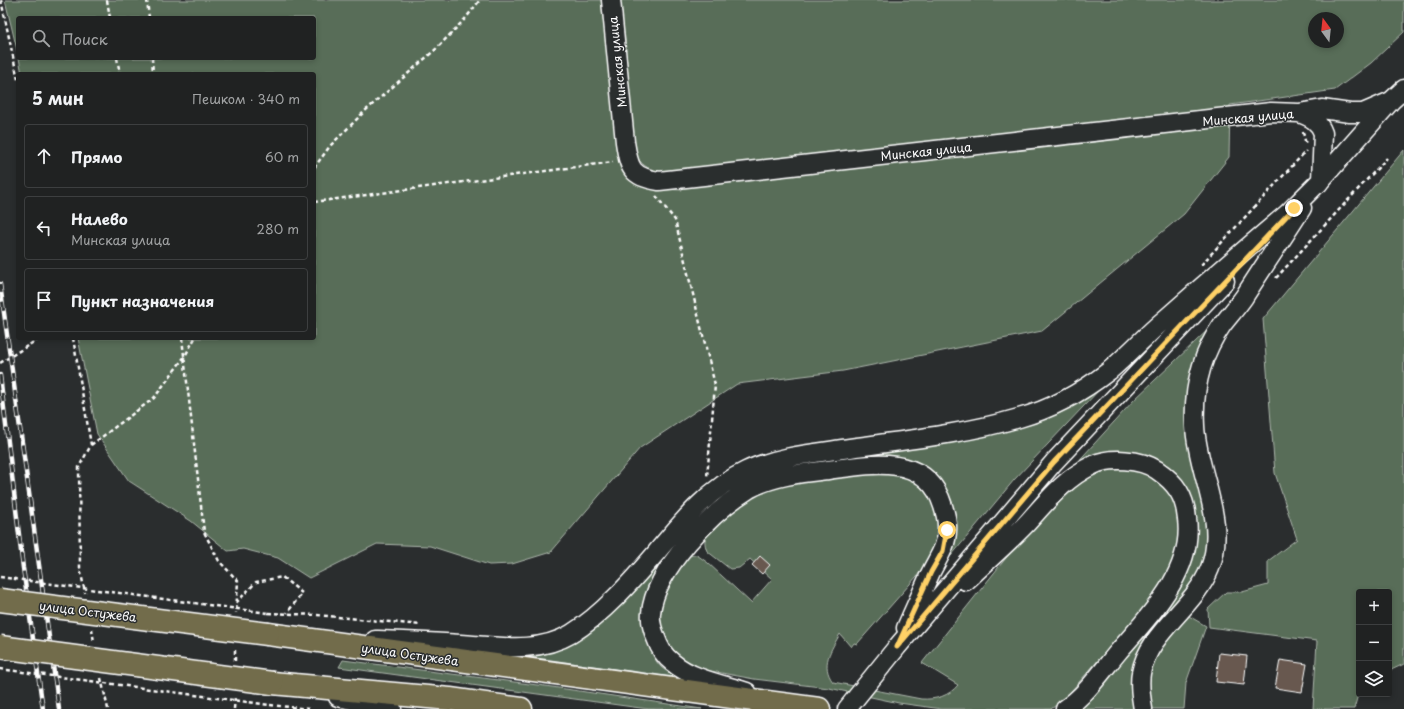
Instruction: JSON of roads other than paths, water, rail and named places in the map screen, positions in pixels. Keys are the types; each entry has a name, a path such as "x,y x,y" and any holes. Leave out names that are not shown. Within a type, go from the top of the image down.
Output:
{"main road":[{"name":"улица Остужева","path":"0,600 268,634 819,709"},
{"path":"0,647 272,683 450,699 521,709"}],"street":[{"name":"Минская улица","path":"611,0 628,160 632,168 638,174 647,179 659,181 1271,112 1299,112 1322,109 1350,113 1363,113 1391,101"},
{"name":"Минская улица","path":"847,709 897,647 1054,462 1321,180 1391,101 1404,89"},
{"path":"1144,709 1140,694 1141,674 1149,650 1201,587 1210,568 1214,552 1216,531 1195,427 1197,385 1201,367 1221,326 1242,300 1321,180 1323,134 1321,127 1317,121 1299,112"},
{"path":"268,634 461,644 506,648 540,645 558,640 570,634 592,619 633,580 696,507 712,492 729,480 747,470 768,462 821,452 981,428 1020,418 1052,407 1066,400 1110,370 1153,329 1294,208"},
{"path":"897,647 1026,524 1073,476 1094,464 1117,460 1136,462 1154,468 1168,478 1180,492 1186,511 1189,530 1187,546 1181,566 1170,586 1153,610 1087,688 1064,709"},
{"path":"795,706 702,679 684,671 670,661 660,648 653,631 651,614 655,596 673,562 700,530 724,507 750,489 767,481 810,472 882,464 900,465 923,475 936,489 945,510 947,530 943,551 931,572 897,647"},
{"path":"272,683 392,709"}],"railway":[{"path":"0,284 59,709"},
{"path":"0,375 23,568 43,709"}]}
